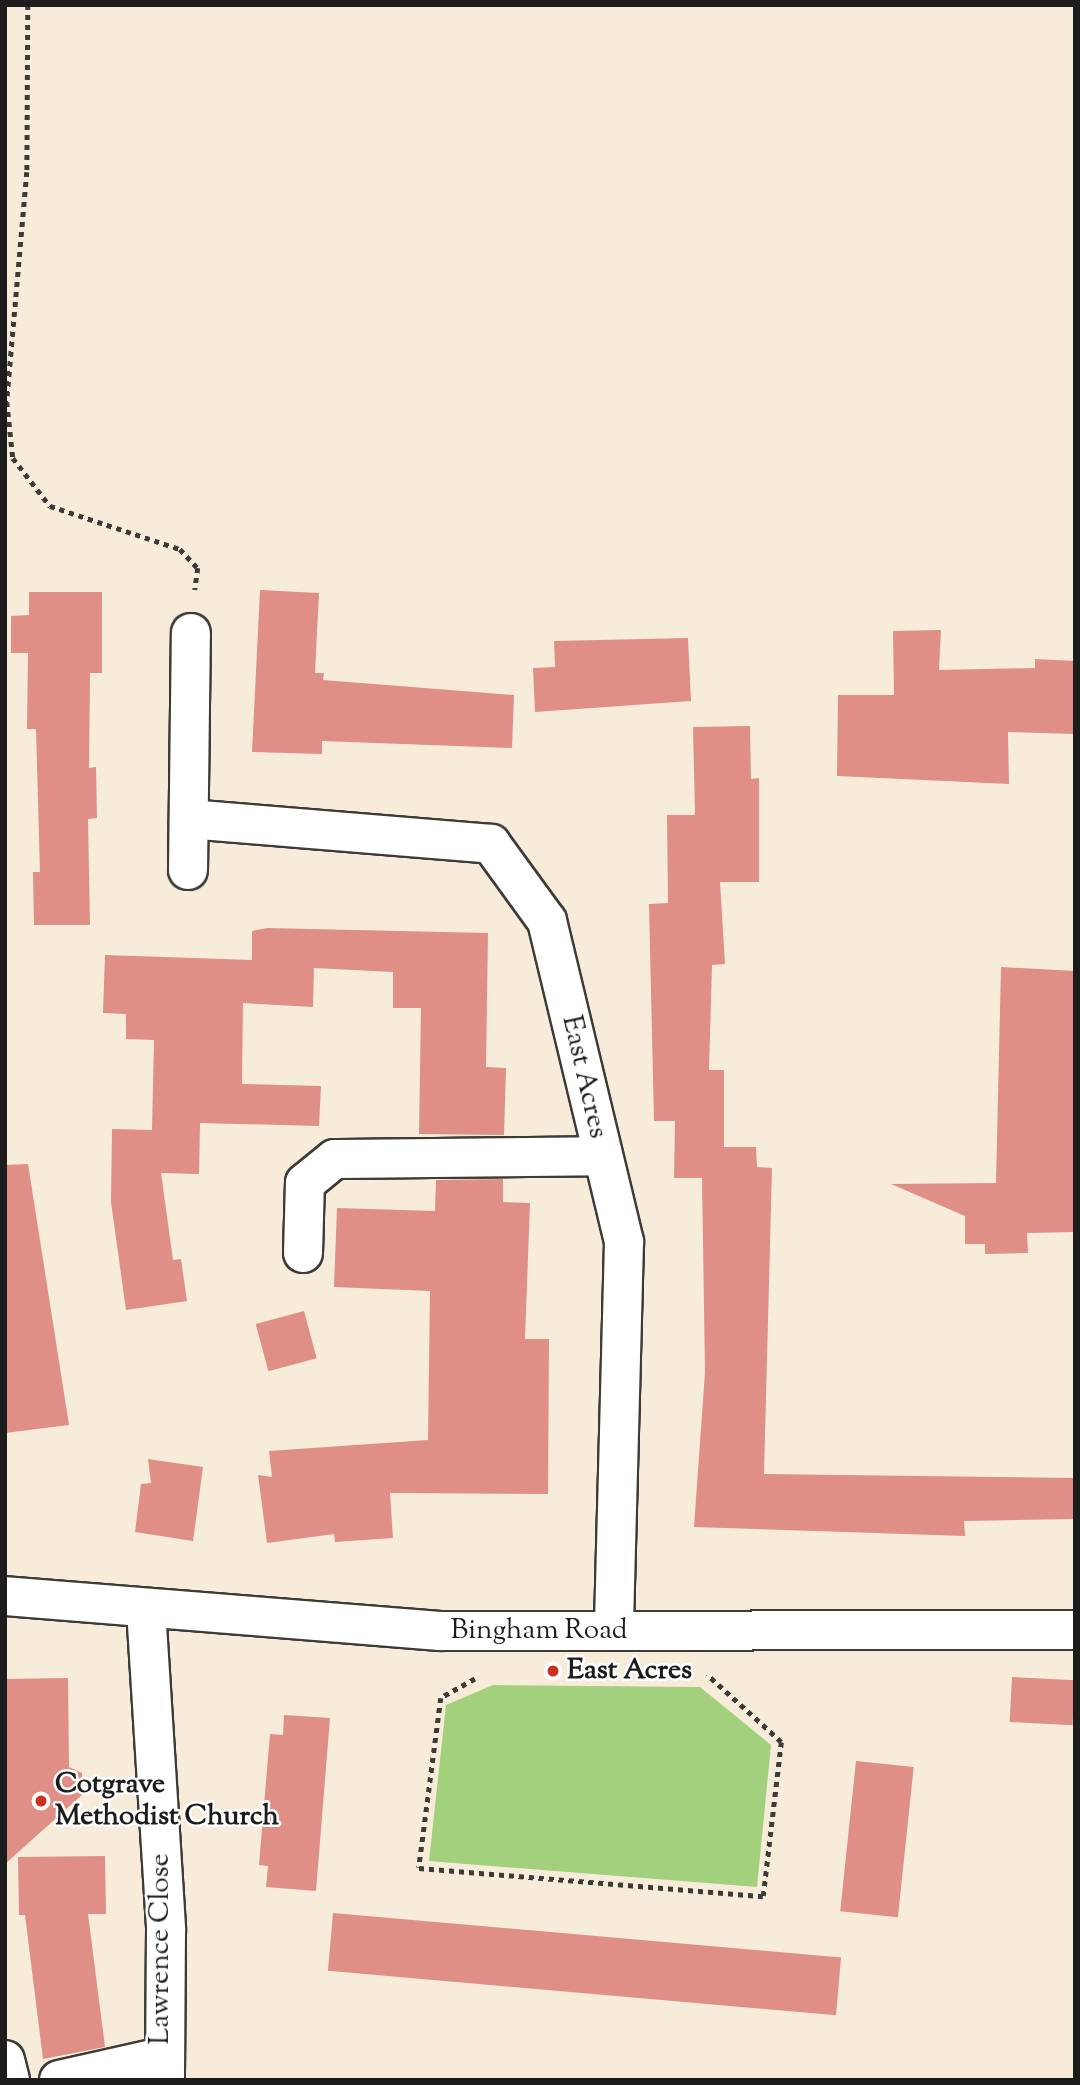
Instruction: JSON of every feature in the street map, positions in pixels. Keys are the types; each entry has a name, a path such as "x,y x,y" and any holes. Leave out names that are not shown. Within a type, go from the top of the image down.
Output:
{"street":[{"path":"188,870 191,633"},
{"name":"East Acres","path":"189,819 491,844 547,921 624,1242 614,1631"},
{"path":"303,1253 305,1183 335,1159 603,1156"},
{"name":"Bingham Road","path":"5,1595 146,1609 497,1631 1075,1630"},
{"name":"Lawrence Close","path":"146,1609 166,1930 164,2068"},
{"path":"5,2060 10,2080"},
{"path":"59,2080 164,2068"}],"path":[{"path":"28,5 27,172 7,402 13,458 50,506 180,549 198,568 191,633"},
{"path":"497,1631 477,1678 441,1698 419,1868 763,1896 780,1742 709,1680 686,1631"}],"green space":[{"path":"493,1685 700,1687 771,1745 757,1887 429,1861 446,1705"}],"building":[{"path":"260,590 319,593 315,673 324,673 323,680 514,695 512,748 322,741 322,754 252,752"},
{"path":"29,592 102,592 102,673 90,673 89,768 96,767 97,818 88,819 90,925 34,925 33,872 40,872 36,729 27,729 28,653 11,653 11,616 29,615"},
{"path":"941,630 939,670 1035,668 1035,659 1075,661 1075,734 1008,732 1009,784 837,776 838,695 894,695 893,631"},
{"path":"688,638 691,701 535,712 533,668 555,667 554,641"},
{"path":"750,726 751,779 759,778 759,882 720,882 725,964 712,965 709,1070 724,1070 724,1147 756,1147 757,1167 772,1168 764,1474 1075,1478 1075,1519 964,1521 965,1536 694,1527 705,1372 702,1178 674,1178 675,1121 654,1121 649,904 668,903 667,815 695,815 693,727"},
{"path":"267,928 488,933 486,1067 506,1068 504,1135 419,1134 421,1008 393,1008 393,972 314,968 313,1007 243,1003 242,1084 321,1086 319,1126 200,1123 199,1174 161,1173 173,1260 181,1259 187,1301 126,1310 111,1202 112,1129 152,1130 154,1040 126,1039 126,1014 103,1013 105,955 252,960 252,931"},
{"path":"1001,967 1075,971 1075,1232 1027,1233 1028,1253 985,1254 985,1244 965,1244 965,1216 891,1184 996,1183"},
{"path":"28,1164 69,1425 5,1433 5,1165"},
{"path":"503,1179 503,1202 530,1203 525,1339 549,1339 548,1494 390,1493 393,1538 335,1542 334,1534 267,1543 258,1475 272,1477 269,1451 428,1440 430,1291 334,1287 337,1208 435,1211 436,1180"},
{"path":"304,1311 317,1358 268,1371 256,1324"},
{"path":"148,1459 203,1467 193,1541 135,1532 141,1484 151,1483"},
{"path":"1012,1677 1075,1680 1073,1725 1010,1722"},
{"name":"Cotgrave Methodist Church","path":"68,1678 69,1767 82,1773 82,1795 5,1864 5,1679"},
{"path":"284,1715 330,1718 316,1891 266,1887 268,1866 259,1865 270,1734 283,1735"},
{"path":"856,1761 914,1767 898,1917 840,1911"},
{"path":"105,1856 106,1914 88,1914 105,2047 43,2059 25,1915 19,1915 18,1857"},
{"path":"333,1913 841,1957 836,2015 328,1971"}],"place":[{"name":"East Acres","path":"553,1671"},
{"name":"Cotgrave Methodist Church","path":"41,1801"}]}
